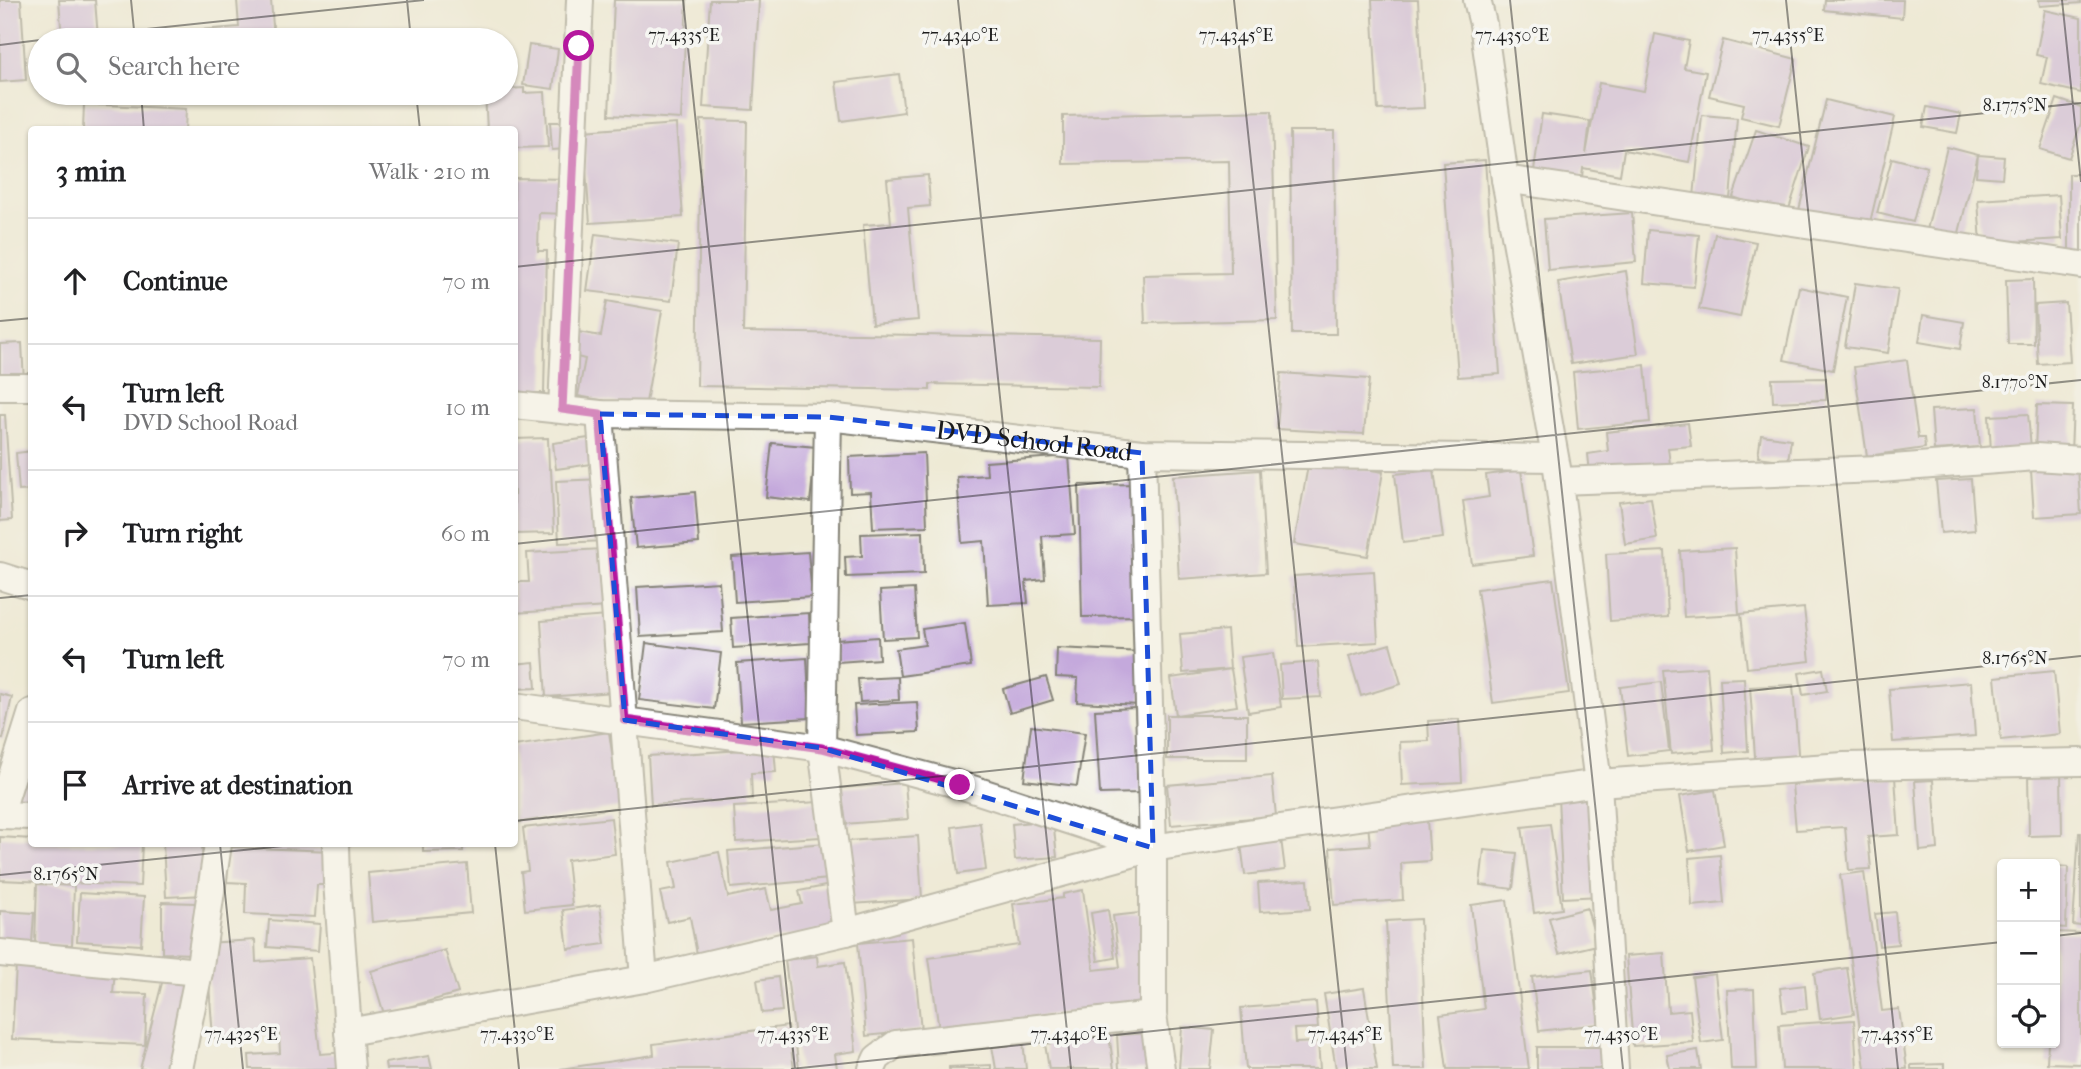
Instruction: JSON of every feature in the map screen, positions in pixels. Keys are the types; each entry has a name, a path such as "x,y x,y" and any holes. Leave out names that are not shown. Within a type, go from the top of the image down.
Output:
{"street":[{"path":"562,409 580,0"},
{"path":"1477,0 1483,24 1505,179 1556,469 1598,783 1615,1069"},
{"path":"1505,179 2081,265"},
{"path":"0,387 28,387"},
{"name":"DVD School Road","path":"518,405 600,414 828,417 1142,453 1556,469 1880,469 2036,457 2081,460"},
{"path":"600,414 644,979"},
{"path":"828,417 822,748 846,932"},
{"path":"1142,453 1153,848 1153,1015 1161,1069"},
{"path":"0,576 28,585"},
{"path":"518,707 822,748 960,785 1153,848"},
{"path":"28,725 0,814 28,816"},
{"path":"348,1032 644,979 846,932 1153,848 1598,783 1844,766 2081,762"},
{"path":"178,1069 199,972 218,847"},
{"path":"337,847 337,883 352,1069"},
{"path":"0,953 199,972"},
{"path":"872,1069 877,1058 896,1044 1153,1015"}],"highlighted area":[{"path":"600,414 828,417 1142,453 1153,848 822,748 625,720"}],"building":[{"path":"0,0 21,0 26,80 0,82"},
{"path":"59,0 95,0 97,28 61,28"},
{"path":"237,0 271,0 273,28 226,28 239,27"},
{"path":"614,0 687,0 681,119 609,115"},
{"path":"710,0 759,0 753,110 703,107"},
{"path":"1372,0 1418,0 1424,108 1378,110"},
{"path":"1825,0 1903,0 1902,18 1824,10"},
{"path":"2039,0 2081,0 2081,3 2040,6"},
{"path":"2045,10 2081,18 2081,93 2041,84 2047,57 2036,55"},
{"path":"1655,34 1689,41 1684,68 1706,72 1689,162 1624,150 1620,175 1583,168 1582,177 1534,170 1542,114 1590,121 1586,154 1599,83 1644,91"},
{"path":"1723,40 1796,59 1779,126 1741,117 1744,104 1709,96"},
{"path":"529,45 558,49 553,89 523,85"},
{"path":"899,74 904,112 841,121 836,82"},
{"path":"518,88 524,88 524,93 545,92 548,147 518,148 518,126 487,126 486,105 518,105"},
{"path":"2057,99 2081,107 2081,123 2069,158 2040,149"},
{"path":"1826,100 1895,117 1868,231 1798,214"},
{"path":"84,105 186,109 185,126 83,126"},
{"path":"1927,107 1961,114 1957,133 1923,127"},
{"path":"1272,111 1277,320 1145,323 1143,275 1231,273 1229,161 1063,164 1063,116"},
{"path":"1702,115 1737,118 1730,199 1694,197"},
{"path":"701,120 747,121 743,332 1100,338 1099,387 930,384 930,390 697,386"},
{"path":"550,122 566,122 567,149 552,150"},
{"path":"676,124 683,217 590,223 583,131"},
{"path":"1756,130 1809,147 1787,215 1733,197"},
{"path":"1290,131 1334,131 1336,334 1292,334"},
{"path":"1947,147 1978,155 1958,237 1927,230"},
{"path":"1978,155 2004,157 2002,178 1976,176"},
{"path":"1892,158 1927,167 1913,222 1877,213"},
{"path":"1485,160 1500,374 1458,377 1443,163"},
{"path":"2069,174 2081,174 2081,255 2069,255"},
{"path":"928,175 930,206 908,208 918,320 872,324 863,225 891,223 887,179"},
{"path":"518,178 568,179 567,214 539,213 538,251 547,251 544,393 518,393"},
{"path":"2059,195 2062,239 1981,244 1978,200"},
{"path":"1632,213 1636,262 1548,270 1544,219"},
{"path":"1648,230 1699,235 1694,287 1644,283"},
{"path":"595,234 678,244 671,301 587,291"},
{"path":"1715,234 1756,242 1740,317 1699,309"},
{"path":"1626,271 1638,354 1571,364 1558,282"},
{"path":"2033,279 2034,344 2008,344 2006,280"},
{"path":"1855,283 1898,289 1888,353 1845,347"},
{"path":"1799,287 1847,297 1833,370 1784,360"},
{"path":"607,301 662,311 645,408 578,396 585,359 573,356 578,332 601,336"},
{"path":"2066,303 2070,362 2038,364 2035,305"},
{"path":"1923,315 1964,322 1960,349 1919,342"},
{"path":"22,343 24,383 0,384 0,344"},
{"path":"1907,360 1918,438 1924,438 1925,448 1867,456 1854,367"},
{"path":"1645,365 1650,422 1578,429 1573,372"},
{"path":"1281,373 1369,379 1364,434 1277,429"},
{"path":"1826,378 1826,400 1773,402 1772,379"},
{"path":"2037,405 2073,406 2071,452 2035,450"},
{"path":"1977,408 1980,447 1934,450 1931,410"},
{"path":"2028,414 2031,448 1991,451 1989,416"},
{"path":"0,415 5,415 12,520 0,521"},
{"path":"1688,423 1691,446 1668,448 1670,464 1590,473 1588,454 1608,451 1606,432"},
{"path":"1761,435 1791,439 1788,461 1758,457"},
{"path":"596,437 599,463 556,469 553,443"},
{"path":"548,438 554,533 518,534 518,439"},
{"path":"772,443 816,447 810,502 766,497"},
{"path":"28,452 28,490 19,491 16,453"},
{"path":"924,453 927,526 873,528 871,492 850,493 849,457"},
{"path":"1069,456 1075,534 1042,536 1045,579 1026,581 1028,603 988,605 984,541 962,543 957,477 987,475 986,462"},
{"path":"1309,460 1383,472 1368,556 1294,544"},
{"path":"2078,467 2081,514 2034,517 2031,470"},
{"path":"1260,470 1266,573 1179,579 1173,476"},
{"path":"1434,470 1443,538 1403,543 1395,474"},
{"path":"1521,470 1533,556 1472,564 1463,501 1489,497 1486,475"},
{"path":"602,479 605,541 559,543 556,481"},
{"path":"1971,479 1975,530 1941,533 1936,481"},
{"path":"1139,484 1142,616 1082,617 1079,485"},
{"path":"695,492 699,543 636,548 631,498"},
{"path":"1651,498 1657,539 1625,544 1619,502"},
{"path":"923,532 924,574 846,577 845,557 862,556 861,534"},
{"path":"1735,548 1739,614 1684,617 1680,551"},
{"path":"603,549 607,607 518,613 518,582 529,582 527,553"},
{"path":"1665,551 1668,617 1610,621 1606,554"},
{"path":"808,552 812,597 735,602 732,557"},
{"path":"1374,571 1378,642 1298,647 1294,576"},
{"path":"1553,579 1569,693 1493,703 1477,589"},
{"path":"719,582 723,632 640,637 637,587"},
{"path":"914,589 917,637 883,639 880,591"},
{"path":"1804,608 1810,661 1747,668 1741,614"},
{"path":"809,613 810,643 733,648 731,618"},
{"path":"608,616 613,692 546,697 541,621"},
{"path":"965,623 971,666 900,676 896,649 925,645 922,629"},
{"path":"1227,630 1230,669 1183,673 1180,634"},
{"path":"878,637 879,659 838,662 836,640"},
{"path":"646,643 721,653 714,709 639,700"},
{"path":"1390,644 1401,684 1361,696 1349,656"},
{"path":"1057,648 1143,652 1141,705 1077,702 1078,678 1056,677"},
{"path":"1273,653 1281,707 1248,712 1240,657"},
{"path":"807,658 810,718 741,722 737,663"},
{"path":"534,662 536,688 518,689 518,664"},
{"path":"1318,662 1321,697 1282,699 1280,665"},
{"path":"1707,667 1714,750 1671,754 1663,670"},
{"path":"1231,669 1237,706 1176,715 1171,678"},
{"path":"1823,669 1827,691 1803,695 1799,673"},
{"path":"2054,671 2060,734 2001,740 1995,677"},
{"path":"898,677 899,700 860,702 858,679"},
{"path":"1046,677 1053,700 1010,713 1003,689"},
{"path":"1744,678 1748,751 1724,753 1720,679"},
{"path":"1661,682 1669,751 1628,756 1620,687"},
{"path":"1971,682 1975,736 1893,742 1889,689"},
{"path":"1793,685 1799,766 1756,770 1750,687"},
{"path":"0,694 12,697 3,739 0,738"},
{"path":"917,702 919,732 856,735 854,705"},
{"path":"1135,708 1140,793 1100,794 1095,710"},
{"path":"1167,715 1247,715 1247,759 1167,759"},
{"path":"1459,719 1462,782 1402,785 1400,742 1429,741 1428,721"},
{"path":"1031,726 1085,733 1077,786 1024,780"},
{"path":"609,732 620,807 518,823 518,745"},
{"path":"28,741 28,805 12,802"},
{"path":"774,748 776,772 751,773 752,799 651,805 648,756"},
{"path":"2028,772 2061,772 2062,835 2029,836"},
{"path":"1272,776 1276,816 1171,825 1167,785"},
{"path":"1895,777 1899,835 1868,837 1871,869 1849,870 1845,827 1796,830 1792,785"},
{"path":"1933,780 1938,849 1920,851 1915,781"},
{"path":"905,783 908,819 844,824 842,788"},
{"path":"1715,790 1724,845 1689,851 1680,796"},
{"path":"1594,795 1600,896 1563,898 1558,797"},
{"path":"819,802 821,837 736,842 734,807"},
{"path":"611,818 615,854 567,860 572,905 525,910 521,872 528,871 523,828"},
{"path":"1053,820 1057,857 1015,860 1012,824"},
{"path":"1427,820 1430,861 1401,863 1403,900 1334,905 1330,848 1370,845 1368,824"},
{"path":"980,823 986,870 958,874 952,827"},
{"path":"1550,824 1562,909 1534,913 1522,827"},
{"path":"2081,833 2081,926 2073,925"},
{"path":"918,836 922,899 852,904 848,841"},
{"path":"0,837 28,839 28,847 142,847 140,886 0,880"},
{"path":"1281,839 1285,870 1245,875 1241,844"},
{"path":"826,843 829,879 731,888 728,851"},
{"path":"163,847 202,847 205,895 166,897"},
{"path":"229,847 332,851 330,885 317,885 315,917 245,914 246,883 227,882"},
{"path":"423,847 463,847 463,851 423,852"},
{"path":"1484,850 1517,853 1513,889 1480,885"},
{"path":"719,852 728,897 766,889 771,910 802,904 799,891 831,885 839,927 697,954 690,917 667,922 660,892 676,889 671,862"},
{"path":"1720,855 1724,903 1692,906 1689,858"},
{"path":"467,864 471,913 372,922 368,873"},
{"path":"2060,866 2068,867 2066,928 2060,927"},
{"path":"1864,872 1882,1011 1899,1009 1907,1069 1865,1069 1840,875"},
{"path":"1308,880 1310,909 1260,912 1258,883"},
{"path":"37,884 74,886 72,945 35,944"},
{"path":"1083,890 1094,970 1120,967 1113,916 1139,913 1152,1001 939,1030 929,958 1019,945 1013,904 1063,898 1063,894"},
{"path":"80,893 144,897 141,945 77,941"},
{"path":"1507,900 1529,1069 1447,1069 1440,1015 1484,1009 1471,905"},
{"path":"162,902 196,903 195,954 162,953"},
{"path":"600,905 605,944 568,949 563,910"},
{"path":"1587,908 1597,945 1559,954 1549,918"},
{"path":"1108,910 1115,958 1098,961 1091,913"},
{"path":"0,911 34,913 32,943 0,942"},
{"path":"1895,912 1898,944 1879,946 1875,914"},
{"path":"1420,919 1426,1069 1393,1069 1386,921"},
{"path":"269,920 320,924 318,951 267,947"},
{"path":"2060,932 2081,933 2081,1064 2047,1063 2048,1048 2060,1048"},
{"path":"912,938 921,1030 866,1036 858,943"},
{"path":"255,940 256,962 310,958 320,1054 348,1052 349,1069 250,1069 249,1055 280,1053 279,1034 213,1038 206,943"},
{"path":"445,950 458,993 384,1014 371,971"},
{"path":"1664,953 1668,1012 1690,1010 1693,1042 1633,1046 1626,956"},
{"path":"817,956 818,966 845,962 856,1051 835,1054 837,1069 799,1069 785,960"},
{"path":"16,965 115,970 113,993 147,994 145,1045 12,1039"},
{"path":"1847,968 1854,1014 1820,1019 1814,973"},
{"path":"1592,970 1599,1024 1539,1031 1532,977"},
{"path":"165,971 193,978 169,1069 140,1069"},
{"path":"1715,974 1723,1040 1701,1043 1692,977"},
{"path":"778,977 782,1011 762,1013 757,980"},
{"path":"1805,985 1807,1009 1783,1012 1780,988"},
{"path":"1364,988 1377,1069 1336,1069 1324,994"},
{"path":"1754,989 1757,1069 1731,1069 1727,990"},
{"path":"1316,1002 1318,1028 1294,1029 1295,1043 1318,1042 1320,1069 1246,1069 1241,1008"},
{"path":"1854,1020 1857,1069 1782,1069 1779,1025"},
{"path":"788,1026 794,1069 560,1069 654,1055 653,1044"},
{"path":"1182,1027 1214,1030 1210,1069 1179,1069"},
{"path":"1151,1033 1154,1069 1119,1069 1117,1035"},
{"path":"1109,1035 1114,1069 1049,1069 1045,1044"},
{"path":"1023,1041 1026,1069 996,1069 992,1046"},
{"path":"1537,1047 1602,1047 1602,1069 1537,1069"},
{"path":"1698,1050 1701,1069 1670,1069 1667,1055"},
{"path":"429,1056 432,1069 386,1069 385,1063"},
{"path":"1944,1064 1944,1069 1911,1069 1911,1065"},
{"path":"991,1065 991,1069 949,1069 949,1067"}],"route":[{"path":"579,46 562,409 600,414 625,720 822,748 960,785"}]}
